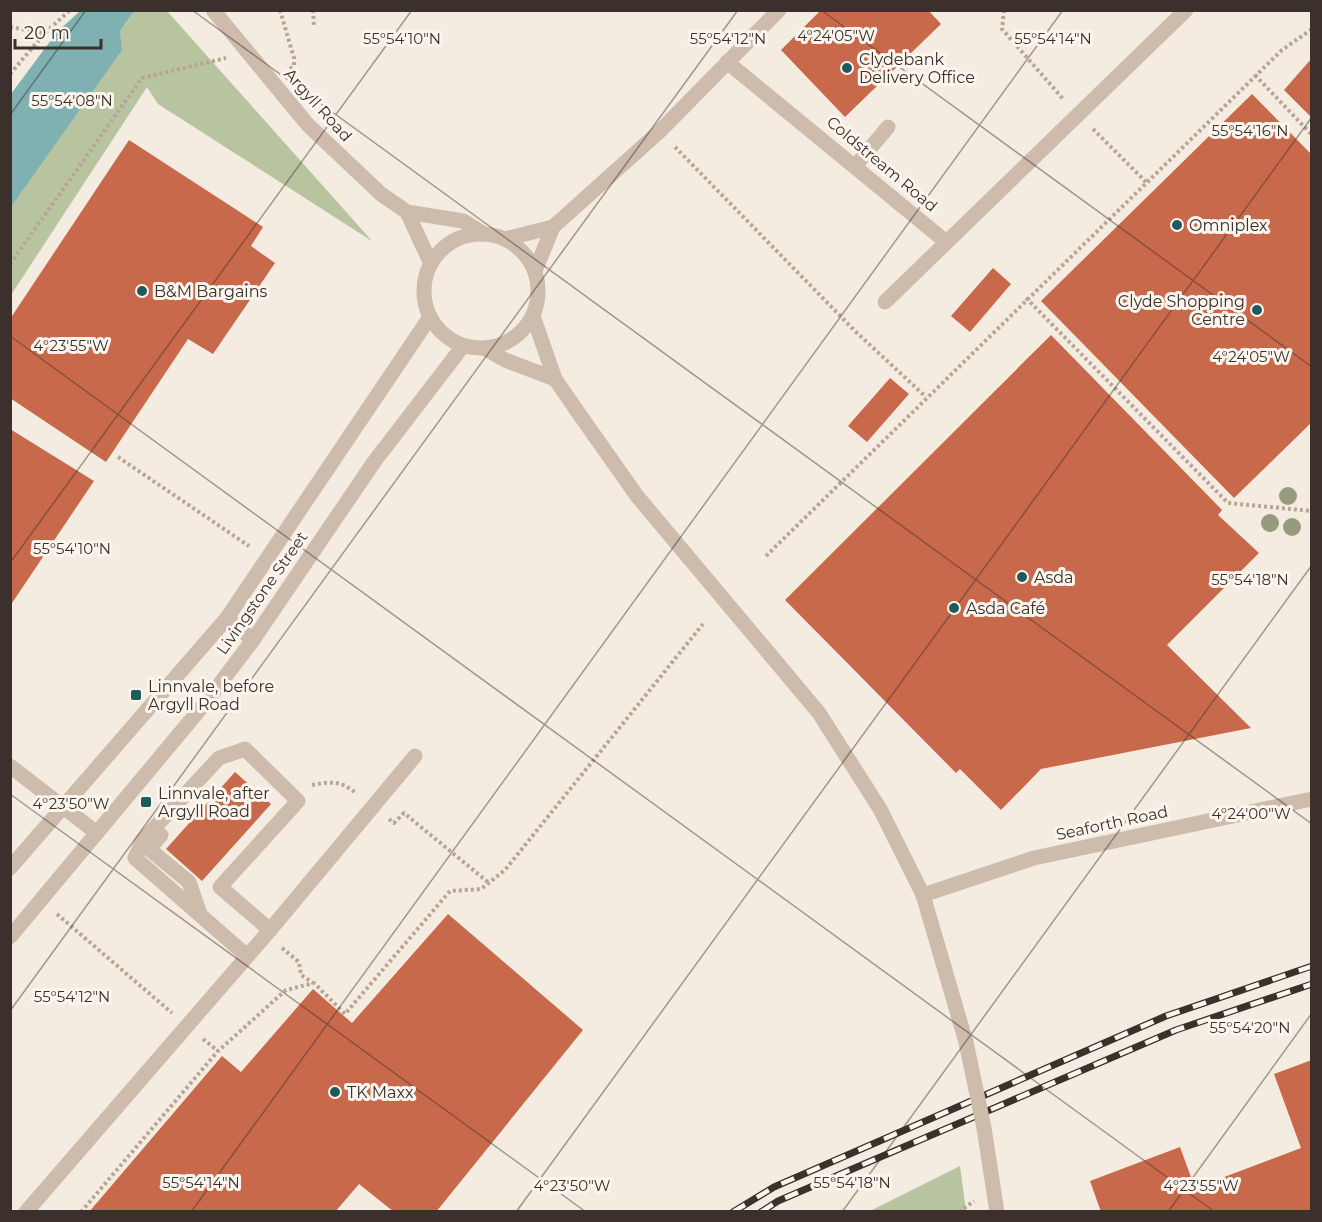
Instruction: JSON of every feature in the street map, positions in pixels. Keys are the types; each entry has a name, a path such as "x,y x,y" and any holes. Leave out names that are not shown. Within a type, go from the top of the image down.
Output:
{"street":[{"path":"535,271 553,227 660,131 779,10"},
{"path":"885,302 945,241 990,202 1185,10"},
{"name":"Argyll Road","path":"215,13 308,125 381,194 407,212 463,221 483,234"},
{"name":"Coldstream Road","path":"727,62 856,165 945,241"},
{"path":"856,165 888,127"},
{"path":"407,212 431,264"},
{"path":"505,239 553,227"},
{"path":"486,349 514,339 525,329 538,301 538,286 535,271 523,252 505,239 483,234 462,237 444,248 431,264 425,291 430,317 450,339 463,346 486,349 505,360 555,379"},
{"path":"533,316 555,379 637,496 819,713 880,809 923,895 966,1042 984,1128 997,1212"},
{"name":"Livingstone Street","path":"10,868 227,618 430,317"},
{"name":"Livingstone Street","path":"10,937 206,702 253,640 374,462 463,346"},
{"path":"227,618 253,640"},
{"path":"247,956 135,858 143,840 219,758 245,749 297,801 220,887 270,930"},
{"path":"26,1212 270,930 415,756"},
{"path":"10,766 64,805 97,833"},
{"name":"Seaforth Road","path":"923,895 1034,858 1311,799"}],"path":[{"path":"10,74 45,33 70,10"},
{"path":"274,84 294,66 294,58 279,10"},
{"path":"313,10 314,26"},
{"path":"10,27 45,33"},
{"path":"766,556 1255,75 1281,50 1311,29"},
{"path":"10,264 142,78 227,58 242,44"},
{"path":"1255,75 1311,135"},
{"path":"660,131 856,332 926,397"},
{"path":"1026,298 1228,502 1311,511"},
{"path":"118,457 267,558"},
{"path":"81,1212 219,1051 286,990 314,983 345,1014 450,891 481,889 505,870 703,624"},
{"path":"41,900 219,1051"}],"green space":[{"path":"134,11 167,11 372,241 158,104 147,87 11,295 11,207 121,50 120,31"},
{"path":"960,1166 966,1211 870,1211"}],"water":[{"path":"80,11 134,11 120,31 122,50 11,207 11,94 57,32"}],"building":[{"name":"Clydebank Delivery Office","path":"821,10 928,10 941,24 845,117 781,50"},
{"path":"1312,58 1312,118 1284,90"},
{"path":"1252,94 1312,155 1312,422 1234,498 1041,301"},
{"name":"B&M Bargains","path":"129,140 263,227 251,246 275,263 213,354 188,339 106,462 10,398 10,319"},
{"path":"993,268 1011,284 970,332 951,316"},
{"name":"Asda","path":"1051,335 1222,510 1218,515 1259,553 1167,645 1251,728 1041,769 1001,810 960,769 956,773 785,600"},
{"path":"890,378 909,394 867,442 848,426"},
{"path":"10,429 94,481 10,606"},
{"path":"235,772 271,804 202,881 166,849"},
{"path":"448,914 583,1030 436,1212 394,1212 359,1184 335,1212 89,1212 222,1056 241,1072 313,989 352,1023"},
{"path":"1312,1060 1312,1212 1101,1212 1090,1181 1180,1147 1195,1188 1301,1148 1274,1074"}],"railway":[{"path":"733,1212 774,1187 1166,1016 1312,966"},
{"path":"761,1212 778,1201 1176,1030 1312,984"}],"place":[{"name":"Clydebank Delivery Office","path":"847,68"},
{"name":"Omniplex","path":"1177,225"},
{"name":"B&M Bargains","path":"142,291"},
{"name":"Clyde Shopping Centre","path":"1257,310"},
{"name":"Asda","path":"1022,577"},
{"name":"Asda Café","path":"954,608"},
{"name":"Linnvale, before Argyll Road","path":"136,695"},
{"name":"Linnvale, after Argyll Road","path":"146,802"},
{"name":"TK Maxx","path":"335,1092"}]}
